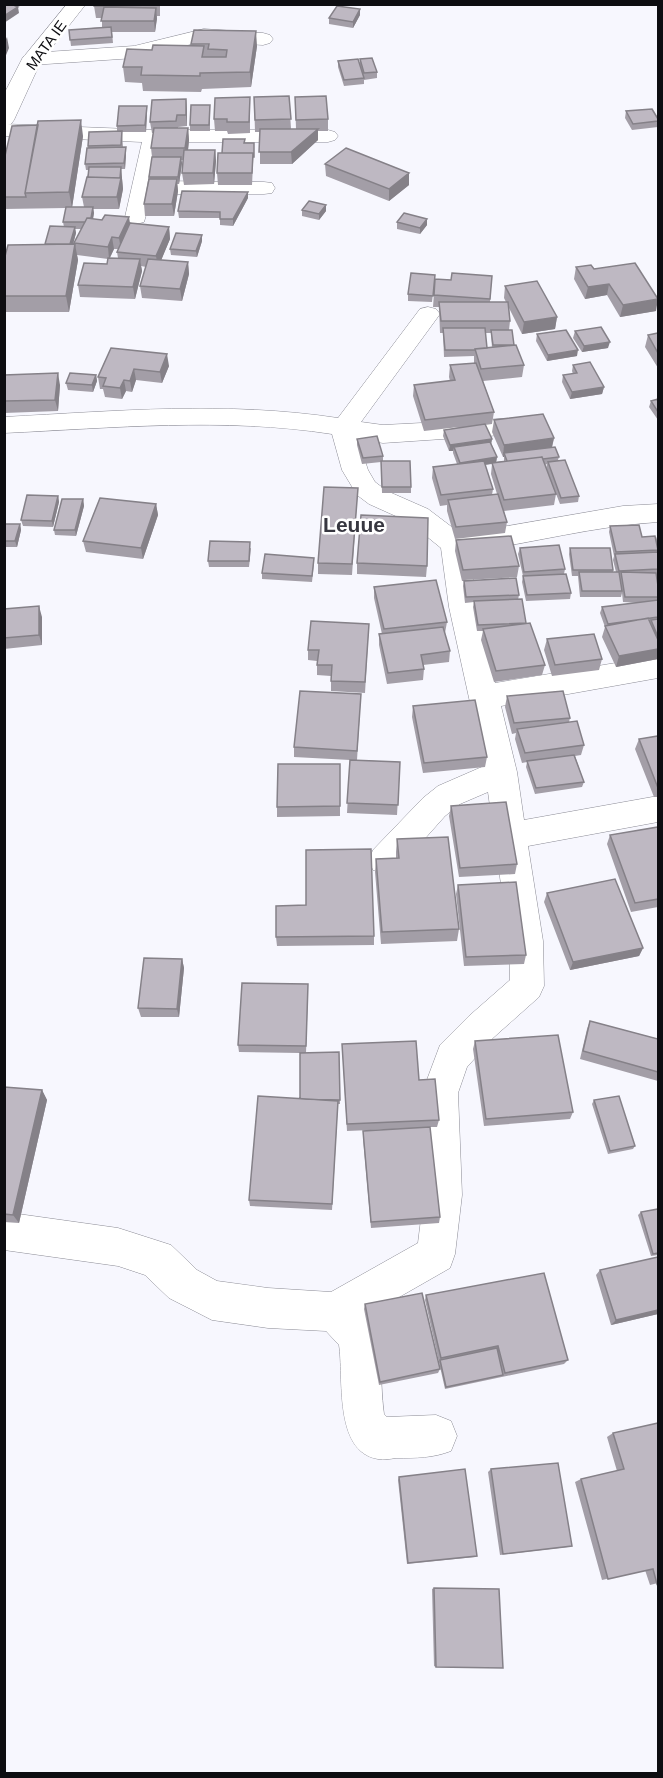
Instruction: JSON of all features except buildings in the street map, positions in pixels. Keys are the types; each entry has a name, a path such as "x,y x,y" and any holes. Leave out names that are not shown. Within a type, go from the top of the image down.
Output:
{"street":[{"name":"MATA IE","path":"4,120 8,99 32,59 77,4"},
{"path":"32,59 135,52 174,40 197,36 263,39"},
{"path":"4,130 154,136 328,136"},
{"path":"136,217 154,136"},
{"path":"144,187 264,188"},
{"path":"343,429 428,314"},
{"path":"4,425 205,415 289,418 383,434 518,426"},
{"path":"4,1231 118,1247 157,1259 183,1284 212,1300 268,1308 333,1312 436,1254 442,1195 440,1093 453,1057 481,1027 527,986 526,941 501,772 463,607 454,543 428,521 380,500 370,492 361,482 350,456 343,429"},
{"path":"454,543 510,537 623,515 658,513"},
{"path":"484,697 658,667"},
{"path":"385,860 426,814 449,795 501,772"},
{"path":"511,836 658,809"},
{"path":"333,1312 353,1331 358,1344 364,1420 369,1431 377,1438 436,1436"}],"district":[{"name":"Leuue","path":"354,524"}]}
